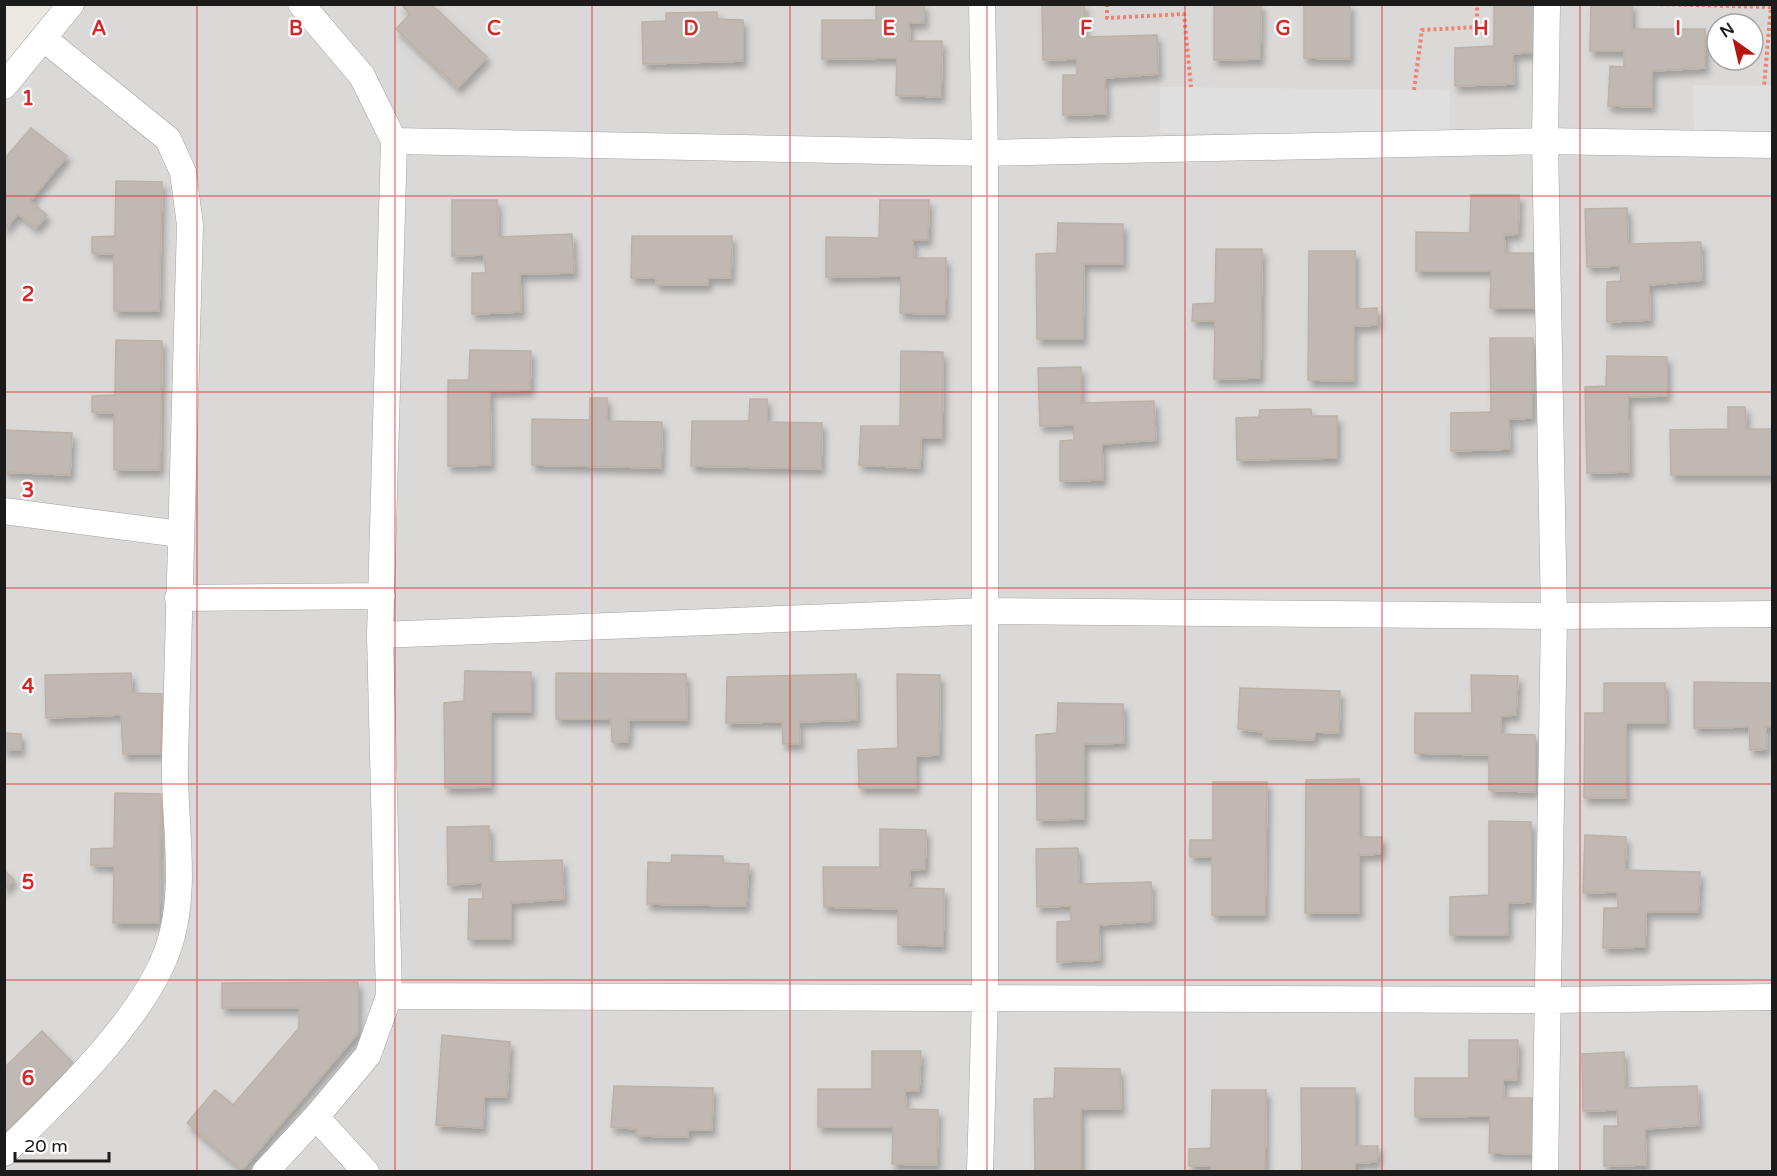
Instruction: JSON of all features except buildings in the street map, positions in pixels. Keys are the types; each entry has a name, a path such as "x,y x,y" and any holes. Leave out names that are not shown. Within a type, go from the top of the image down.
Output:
{"street":[{"path":"4,86 71,4"},
{"path":"980,1172 985,996 985,153 982,4"},
{"path":"1545,1172 1554,616 1545,141 1547,4"},
{"path":"265,1172 316,1117 368,1055 389,996 380,635 394,141 362,76 307,7"},
{"path":"4,1153 72,1087 142,998 167,951 178,901 174,787 190,225 183,172 168,139 44,39"},
{"path":"394,141 985,153 1545,141 1773,145"},
{"path":"4,511 180,534"},
{"path":"178,598 382,596"},
{"path":"380,635 985,611 1554,616 1773,614"},
{"path":"389,996 985,996 1548,1000 1773,997"},
{"path":"316,1117 366,1172"}],"path":[{"path":"1107,4 1107,18 1184,14 1191,87"},
{"path":"1414,90 1422,30 1477,27 1477,4"},
{"path":"1654,4 1772,6 1764,86"}],"shaded area":[{"path":"71,5 1772,5 1772,1171 5,1172 5,82"},
{"path":"1693,85 1772,86 1772,132 1694,131"},
{"path":"1160,87 1450,90 1449,134 1160,133"}]}
